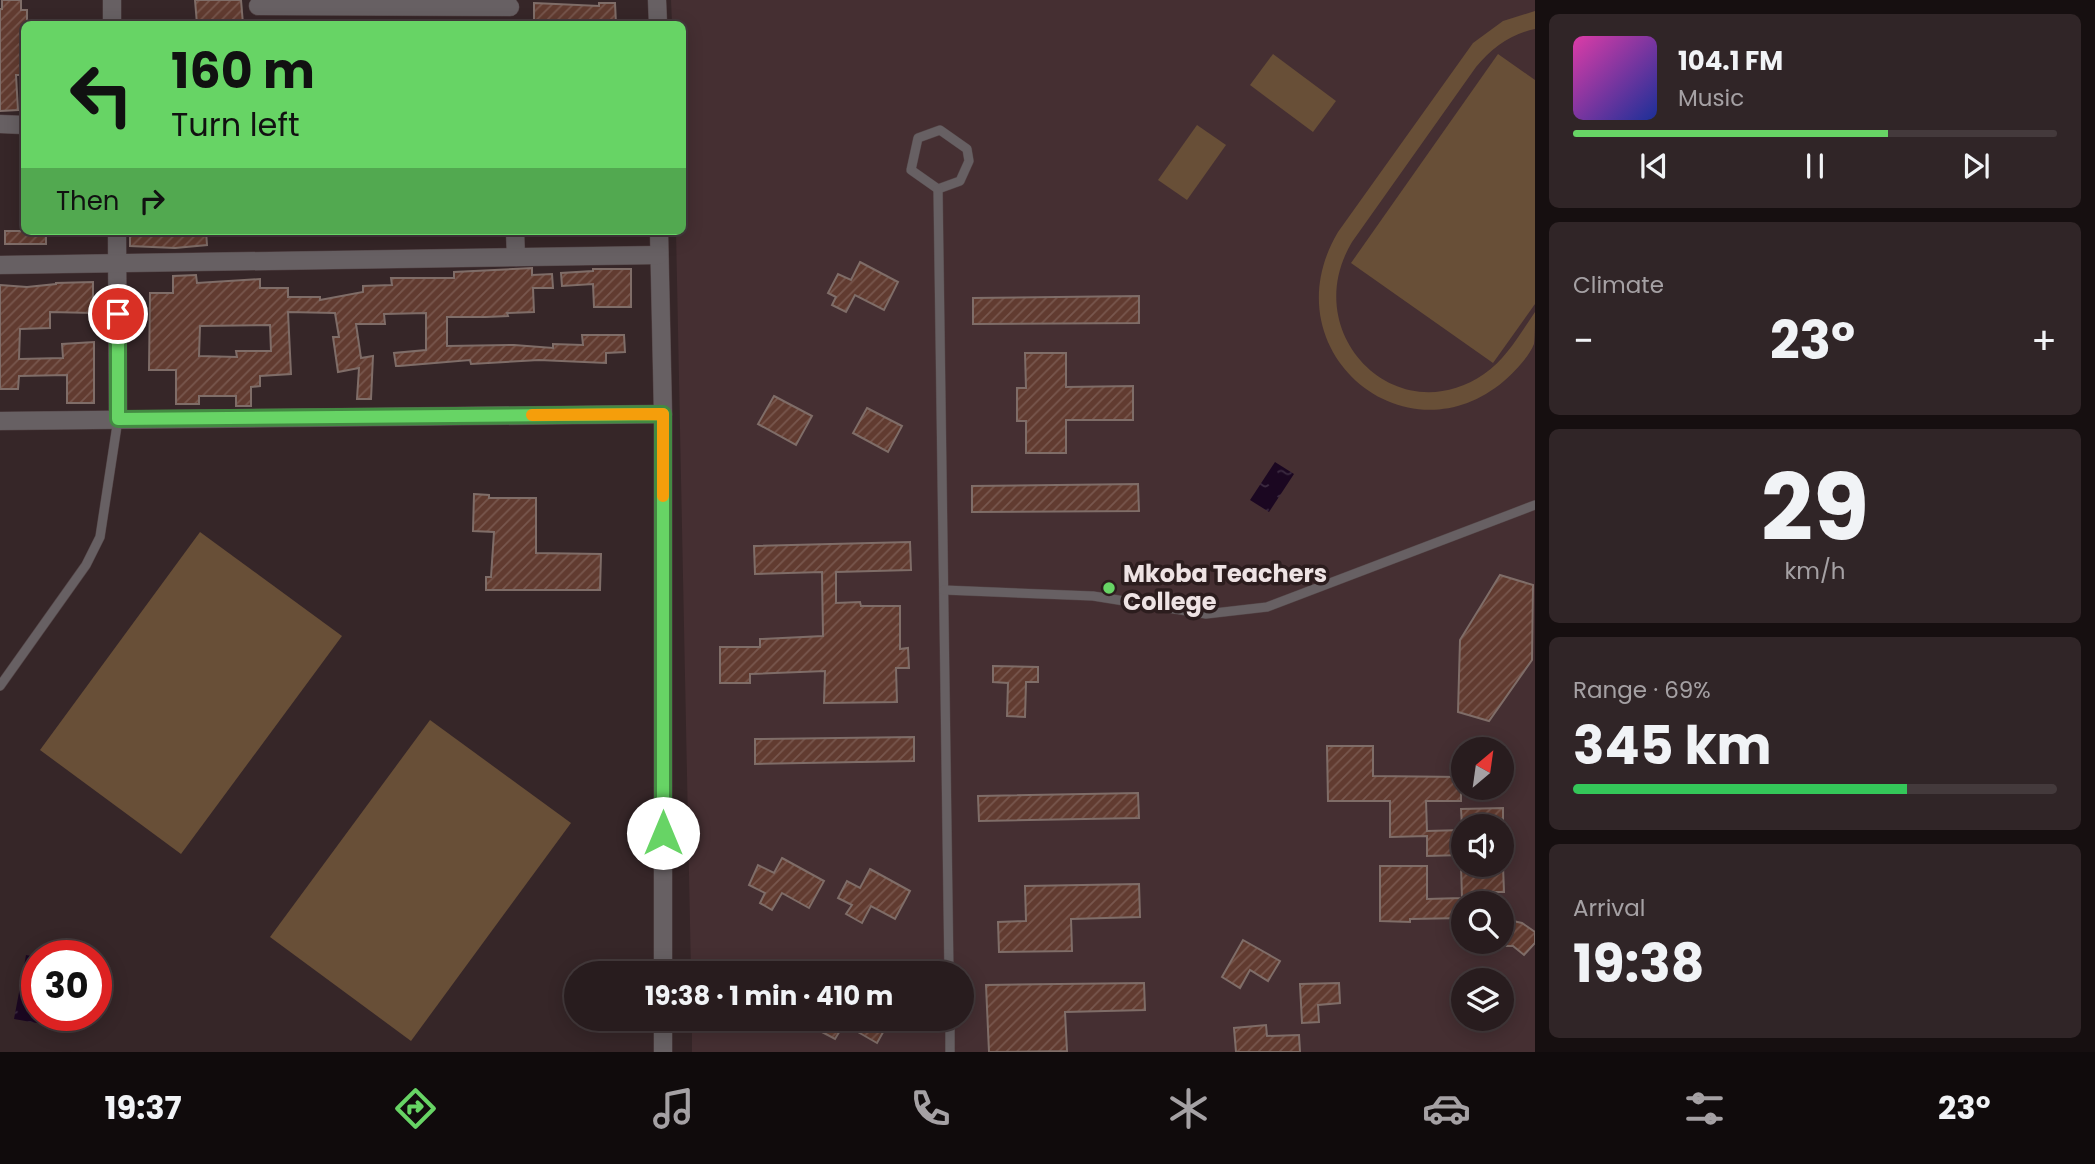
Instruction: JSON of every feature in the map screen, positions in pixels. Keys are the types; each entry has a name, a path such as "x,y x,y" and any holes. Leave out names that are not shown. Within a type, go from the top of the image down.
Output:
{"street":[{"path":"112,0 112,21"},
{"path":"657,0 657,21"},
{"path":"258,10 510,11"},
{"path":"0,124 21,125"},
{"path":"117,235 118,419"},
{"path":"515,235 516,257"},
{"path":"659,235 663,414 663,961"},
{"path":"0,265 659,255"},
{"path":"0,421 663,414"},
{"path":"663,1031 663,1052"}],"lane":[{"path":"940,130 967,149 969,161 960,181 938,189 911,170 918,138 940,130"},
{"path":"938,189 949,961"},
{"path":"1,682 97,546 118,419"},
{"path":"944,590 1093,596 1206,614 1267,607 1532,508"},
{"path":"950,1031 950,1052"}],"shaded area":[{"name":"Mkoba Teachers College","path":"671,0 1535,0 1535,1052 692,1052 692,1031 974,1031 974,961 691,961 676,235 686,235 686,21 672,21"},
{"path":"1535,11 1535,29 1517,34 1502,43 1476,67 1352,242 1338,277 1337,310 1347,340 1365,365 1390,383 1419,392 1451,389 1484,374 1506,354 1535,312 1534,344 1517,369 1504,381 1466,404 1426,410 1390,402 1358,382 1334,353 1320,317 1321,276 1338,232 1473,43 1503,21"},
{"path":"1273,54 1336,101 1313,132 1250,85"},
{"path":"1498,54 1535,80 1535,304 1493,363 1351,263"},
{"path":"1197,125 1226,145 1187,200 1158,180"},
{"path":"200,532 342,636 181,854 40,750"},
{"path":"430,720 571,823 411,1041 270,937"}],"water":[{"path":"1275,462 1294,474 1269,512 1250,500"},
{"path":"21,982 21,1020 14,1019"}],"building":[{"path":"2,0 21,0 21,10 27,10 27,21 21,21 21,75 16,75 18,110 0,111"},
{"path":"195,0 241,0 243,21 197,21"},
{"path":"534,3 599,6 599,3 615,3 616,21 534,21"},
{"path":"5,231 21,231 21,235 46,235 46,244 5,244"},
{"path":"130,235 206,235 207,245 175,248 130,246"},
{"path":"860,262 898,282 884,310 855,295 846,312 832,305 836,297 828,293 838,274 851,280"},
{"path":"532,268 532,275 552,274 553,288 533,288 534,312 507,313 508,316 447,317 447,346 514,345 553,348 553,344 583,345 582,335 624,335 625,352 606,353 606,363 539,360 471,364 470,360 396,366 394,353 426,350 426,313 384,314 385,324 356,324 361,358 373,356 371,399 357,399 359,368 338,372 333,337 339,337 335,313 288,312 291,374 260,376 260,386 251,387 251,406 236,406 236,396 199,396 199,404 176,404 176,370 149,370 150,293 173,293 173,276 196,275 197,283 260,279 260,288 288,288 288,297 320,297 320,300 363,292 363,286 392,285 391,278 454,278 454,272","holes":["270,325 271,351 236,351 237,357 199,356 200,326"]},
{"path":"593,269 631,269 631,307 594,307 593,284 562,286 561,273"},
{"path":"93,282 93,313 50,312 50,328 20,329 19,359 63,358 62,344 94,342 94,403 67,403 67,375 19,376 18,389 0,389 0,285 27,287"},
{"path":"1139,296 1139,323 973,324 973,298"},
{"path":"1025,353 1066,353 1066,387 1133,386 1133,420 1066,420 1066,453 1026,453 1026,421 1017,421 1017,388 1026,388"},
{"path":"774,396 812,416 796,445 758,424"},
{"path":"867,408 902,426 888,452 853,433"},
{"path":"1138,484 1139,511 972,512 972,486"},
{"path":"474,494 489,495 489,498 536,498 536,553 601,554 600,590 486,590 486,577 491,577 494,532 473,531"},
{"path":"910,542 911,570 836,572 836,603 860,602 861,606 900,606 900,649 908,648 909,668 896,668 897,702 824,703 825,671 750,674 750,683 720,683 720,647 760,647 760,639 823,636 822,572 755,574 754,546"},
{"path":"1500,575 1533,585 1532,660 1489,721 1458,712 1460,640"},
{"path":"993,666 1038,667 1038,682 1026,682 1025,717 1007,716 1008,683 993,682"},
{"path":"914,737 914,761 755,764 755,739"},
{"path":"1327,746 1373,746 1373,776 1451,777 1451,800 1461,801 1426,801 1427,831 1451,830 1451,855 1427,856 1427,836 1390,837 1390,801 1328,801"},
{"path":"1138,793 1139,818 979,821 978,796"},
{"path":"1503,808 1503,814 1461,814 1461,809"},
{"path":"782,858 824,881 809,908 782,893 772,910 760,903 765,893 749,885 758,865 774,873"},
{"path":"1380,866 1427,866 1427,899 1451,898 1451,918 1410,919 1410,922 1380,921"},
{"path":"870,869 910,891 895,919 871,906 862,923 846,914 852,905 838,898 847,881 860,888"},
{"path":"1461,877 1503,877 1504,891 1462,891"},
{"path":"1139,884 1140,917 1071,919 1072,951 999,952 998,922 1026,921 1025,886"},
{"path":"1514,921 1535,932 1535,943 1524,955 1514,947"},
{"path":"1243,940 1280,961 1268,981 1250,970 1240,988 1222,977"},
{"path":"1144,983 1145,1010 1065,1012 1067,1051 989,1052 986,985"},
{"path":"1339,983 1340,1003 1318,1005 1319,1022 1302,1023 1300,984"},
{"path":"1266,1025 1267,1036 1299,1035 1300,1052 1236,1052 1234,1028"},
{"path":"823,1031 840,1031 835,1039"},
{"path":"856,1031 884,1031 877,1043"}],"slow traffic":[{"path":"532,415 663,414 663,496"}],"place":[{"name":"Mkoba Teachers College","path":"1109,588"}],"route":[{"path":"118,314 118,419 663,414 663,833"}]}
